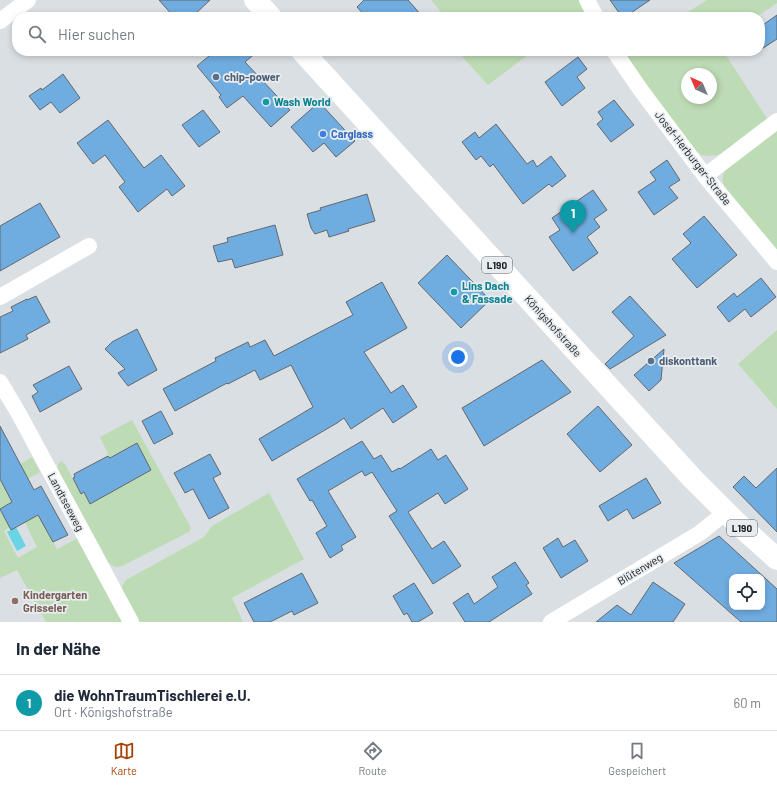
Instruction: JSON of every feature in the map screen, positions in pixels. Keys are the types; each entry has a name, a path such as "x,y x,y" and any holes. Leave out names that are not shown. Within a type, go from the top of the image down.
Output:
{"main road":[{"path":"256,0 267,12"},
{"name":"Königshofstraße","path":"307,56 692,479 777,559"}],"street":[{"path":"0,21 28,0"},
{"path":"587,0 593,12"},
{"name":"Josef-Herburger-Straße","path":"618,56 705,176 777,262"},
{"path":"705,176 777,121"},
{"path":"0,297 89,246"},
{"name":"Landtseeweg","path":"0,382 131,622"},
{"name":"Blütenweg","path":"551,622 700,533 726,512"}],"green space":[{"path":"431,0 579,0 585,11 584,12 441,12"},
{"path":"707,0 777,0 777,3 764,12 688,12"},
{"path":"462,56 526,56 488,85"},
{"path":"627,56 726,56 768,120 718,155 702,155 696,151 655,97"},
{"path":"777,129 777,250 726,190 723,184 723,178 727,167"},
{"path":"777,330 777,409 738,364"},
{"path":"132,420 191,528 189,532 122,566 115,567 109,563 58,470 58,464 61,461 65,464 81,494 84,492 90,504 149,471 137,444 110,458 100,437"},
{"path":"32,457 40,472 19,484 25,495 0,509 0,479 1,481 25,473 20,464"},
{"path":"269,493 304,559 232,598 243,622 139,622 122,592 122,586 126,580 204,537 212,526"},
{"path":"0,509 10,527 4,531 18,558 37,547 25,522 38,515 57,549 78,538 124,622 46,622 17,570 0,578"}],"water":[{"path":"16,527 26,546 17,551 7,532"}],"building":[{"path":"159,0 210,0 197,12 170,12"},
{"path":"364,0 408,0 419,12 362,12 357,7"},
{"path":"610,0 650,0 632,12 618,12"},
{"path":"777,15 777,39 765,47 765,23"},
{"path":"209,56 252,56 245,62 290,110 271,127 243,96 227,108 219,97 221,95 197,66"},
{"path":"578,57 587,69 577,77 585,88 562,106 545,82"},
{"path":"63,74 80,98 60,113 51,102 40,110 29,96 41,88 42,90"},
{"path":"614,100 634,125 611,142 597,124 603,119 598,112"},
{"name":"Carglass","path":"319,102 355,141 336,157 324,143 313,152 291,127"},
{"path":"203,110 220,132 199,147 182,125"},
{"path":"108,120 144,168 161,155 185,186 172,196 167,189 138,212 119,187 125,182 105,155 93,164 77,143"},
{"path":"496,124 527,164 533,160 537,167 551,156 566,176 552,187 549,184 523,204 493,164 490,167 481,156 476,160 462,142 475,132 479,138"},
{"path":"667,160 680,180 669,187 678,198 654,215 638,192 656,180 650,172"},
{"path":"593,190 607,210 594,219 600,227 587,237 598,253 573,271 549,237 560,230 552,218"},
{"path":"367,194 375,221 348,229 349,231 329,237 327,230 315,234 311,228 307,214 321,210 320,208"},
{"path":"40,203 60,237 0,271 0,226"},
{"path":"704,216 737,255 697,288 672,259 691,243 683,234"},
{"path":"275,225 283,255 235,268 232,259 218,262 213,246 228,242 227,238"},
{"name":"Lins Dach & Fassade","path":"447,255 490,300 461,328 418,283"},
{"path":"761,278 776,297 751,317 745,309 729,322 717,307 734,293 737,297"},
{"path":"382,282 407,328 364,352 391,393 403,385 417,407 393,423 383,408 351,429 344,418 272,461 259,439 313,407 291,365 260,380 255,370 228,384 227,383 175,411 163,389 216,361 215,358 248,342 250,347 265,340 274,356 353,315 346,302"},
{"path":"36,296 50,322 26,335 28,339 0,353 0,317 13,311 11,307"},
{"path":"630,296 666,335 610,369 605,364 634,336 612,312"},
{"path":"137,329 157,370 128,386 118,373 125,369 105,349 112,342"},
{"path":"664,349 661,380 649,391 634,375"},
{"path":"542,360 571,392 484,446 462,408"},
{"path":"69,366 82,389 40,412 32,396 38,392 33,385"},
{"path":"598,406 632,445 600,472 567,434"},
{"path":"161,411 173,434 154,444 142,421"},
{"path":"0,426 34,490 41,486 68,535 53,542 38,515 11,530 0,509 12,502 0,479"},
{"path":"362,441 374,459 381,455 392,472 399,468 400,469 431,449 438,460 446,455 468,489 445,504 438,493 408,512 432,549 444,541 461,566 433,584 389,516 397,511 372,472 365,476 362,471 328,491 356,537 341,546 343,550 330,558 316,533 327,526 312,500 310,501 297,479"},
{"path":"137,443 151,470 90,504 84,492 81,494 73,478 75,477 74,474 108,456 110,458"},
{"path":"210,454 221,474 213,478 229,508 209,519 193,489 185,493 174,473"},
{"path":"777,468 777,532 733,487 744,476 756,488"},
{"path":"646,478 661,503 633,519 627,509 608,521 599,506"},
{"path":"719,536 761,574 729,574 729,610 765,610 765,578 777,589 777,622 741,622 674,563"},
{"path":"558,538 563,547 575,540 588,561 561,578 543,548"},
{"path":"515,562 529,583 526,585 532,594 489,622 465,622 453,603 468,593 474,604 498,587 492,577"},
{"path":"302,573 318,603 294,615 292,611 270,622 254,622 244,603"},
{"path":"653,582 685,604 673,622 596,622 617,605 631,615"},
{"path":"414,583 433,613 418,622 412,622 407,613 404,615 393,596"}],"place":[{"name":"chip-power","path":"216,77"},
{"name":"Wash World","path":"266,102"},
{"name":"Carglass","path":"323,134"},
{"name":"die WohnTraumTischlerei e.U.","path":"573,233"},
{"name":"Lins Dach & Fassade","path":"454,292"},
{"name":"diskonttank","path":"651,361"},
{"name":"Kindergarten Grisseler","path":"15,601"}]}
